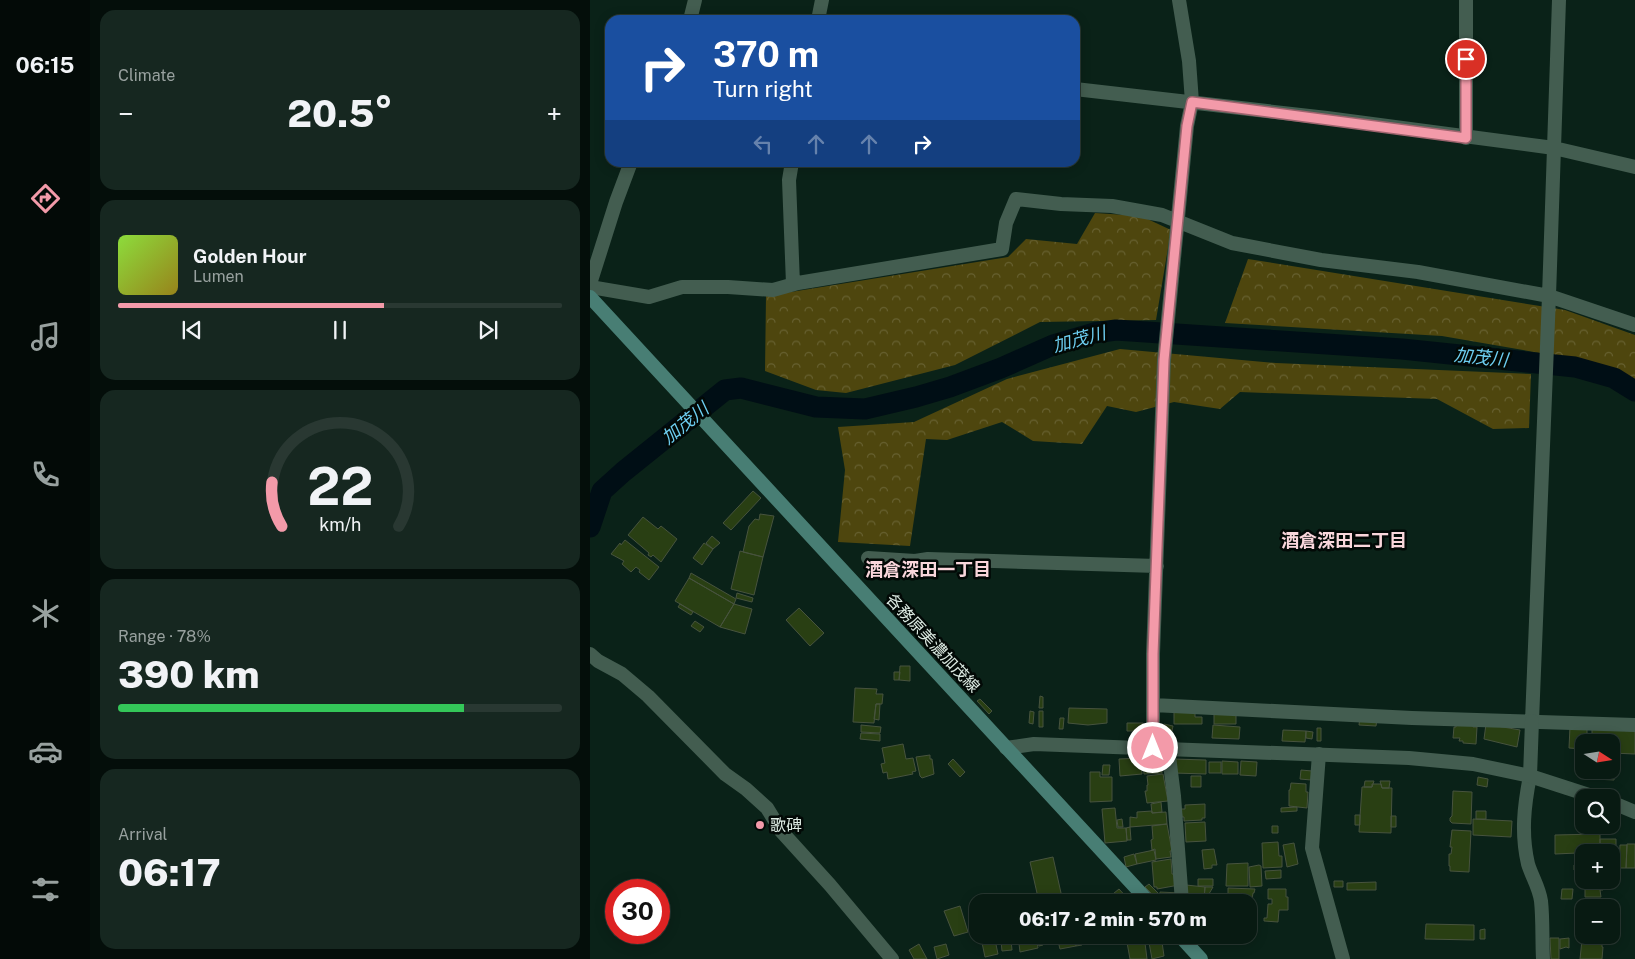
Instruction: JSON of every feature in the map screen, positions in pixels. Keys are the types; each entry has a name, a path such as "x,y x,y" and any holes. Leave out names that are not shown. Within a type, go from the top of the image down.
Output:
{"main road":[{"name":"各務原美濃加茂線","path":"590,297 1142,894"},
{"path":"1188,944 1201,959"}],"street":[{"path":"691,15 695,0"},
{"path":"819,15 822,0"},
{"path":"1153,748 1153,654 1164,360 1187,126 1192,102 1189,61 1179,0"},
{"path":"1466,0 1466,138"},
{"path":"1543,959 1541,901 1529,867 1523,830 1525,800 1530,776 1548,324 1558,0"},
{"path":"1080,90 1554,148 1635,167"},
{"path":"629,167 590,285 649,297 682,287 728,287 773,290 793,284 1002,249 1006,223 1016,199 1061,204 1112,206 1162,216 1232,243 1321,260 1418,272 1549,296 1635,326"},
{"path":"791,167 789,180 793,284"},
{"path":"868,558 915,561 928,559 1157,566"},
{"path":"590,654 598,661 622,674 648,696 725,774 746,789 767,808 780,831 892,959"},
{"path":"1153,705 1412,718 1635,725"},
{"path":"1006,748 1034,744 1409,758 1473,764 1530,776 1575,791"},
{"path":"1168,748 1176,816 1181,894"},
{"path":"1318,754 1312,848 1342,959"},
{"path":"1620,806 1635,812"}],"green space":[{"path":"1095,213 1141,216 1171,230 1156,320 1040,322 955,365 846,393 816,390 765,371 766,296 1008,257 1026,239 1077,244"},
{"path":"1248,259 1565,310 1635,335 1635,382 1592,364 1569,358 1442,336 1225,323"},
{"path":"1120,349 1276,363 1531,374 1529,428 1493,429 1437,399 1240,392 1220,409 1174,402 1136,412 1107,406 1082,444 1033,441 1002,422 947,440 926,439 910,546 838,542 845,470 838,427 914,422 1007,379"}],"building":[{"path":"753,491 761,498 731,530 723,523"},
{"path":"760,514 774,516 763,557 743,552 749,526 755,519 759,520"},
{"path":"643,517 658,529 661,526 677,539 661,562 653,555 651,557 648,555 649,553 628,535"},
{"path":"712,536 720,543 713,549 706,543"},
{"path":"625,540 659,567 649,580 636,567 631,572 622,564 624,561 611,554"},
{"path":"704,543 713,549 702,565 693,558"},
{"path":"740,551 763,557 754,595 731,589"},
{"path":"691,573 736,599 734,604 689,578"},
{"path":"689,578 734,604 720,627 675,601"},
{"path":"737,593 753,598 752,602 736,598"},
{"path":"680,604 693,612 691,615 678,607"},
{"path":"734,604 752,609 745,634 720,627"},
{"path":"799,608 824,633 810,646 786,620"},
{"path":"695,621 704,627 700,632 691,626"},
{"path":"900,666 910,666 910,681 899,680"},
{"path":"894,672 900,672 899,680 894,680"},
{"path":"855,688 877,689 876,694 883,694 882,704 876,704 874,723 853,722"},
{"path":"1040,696 1043,697 1043,708 1039,708"},
{"path":"980,699 992,711 989,714 977,701"},
{"path":"876,704 880,704 879,720 874,719"},
{"path":"1069,708 1107,709 1107,723 1088,725 1068,723"},
{"path":"1174,710 1195,710 1195,717 1202,717 1202,724 1174,724"},
{"path":"1030,711 1034,712 1033,724 1029,723"},
{"path":"1039,711 1043,711 1043,727 1039,727"},
{"path":"1214,713 1236,713 1236,724 1214,724"},
{"path":"1360,717 1377,719 1376,726 1359,725"},
{"path":"1060,718 1064,718 1063,729 1059,729"},
{"path":"1127,723 1143,723 1143,731 1127,731"},
{"path":"1456,723 1477,727 1476,744 1463,743 1463,741 1459,741 1460,738 1453,738"},
{"path":"1164,724 1173,726 1171,736 1164,736"},
{"path":"1486,724 1520,730 1517,747 1484,739"},
{"path":"861,725 881,727 880,733 861,732"},
{"path":"1213,725 1240,727 1239,739 1212,738"},
{"path":"1570,727 1587,727 1587,734 1575,734 1575,748 1569,748"},
{"path":"1317,728 1321,728 1321,741 1317,741"},
{"path":"1592,729 1635,731 1635,754 1620,753 1620,734 1592,734"},
{"path":"1283,730 1306,731 1305,742 1282,741"},
{"path":"1306,731 1313,732 1312,739 1306,738"},
{"path":"861,733 880,734 880,741 860,739"},
{"path":"903,744 906,759 913,758 916,771 912,772 913,774 888,779 887,772 883,773 881,764 885,763 882,748"},
{"path":"930,755 934,774 922,778 916,757"},
{"path":"1141,758 1142,774 1120,776 1119,759"},
{"path":"953,759 965,772 960,777 948,764"},
{"path":"1174,759 1206,760 1206,774 1174,773"},
{"path":"1143,760 1161,760 1162,773 1144,774"},
{"path":"1222,761 1238,762 1238,774 1222,774"},
{"path":"1241,761 1257,762 1256,776 1240,775"},
{"path":"1209,762 1221,762 1221,773 1209,773"},
{"path":"1103,765 1110,765 1109,775 1102,775"},
{"path":"1301,770 1312,771 1311,780 1300,779"},
{"path":"1090,772 1100,772 1100,777 1112,777 1112,801 1090,802"},
{"path":"1163,774 1168,801 1147,803 1145,791 1147,791 1148,785 1147,776"},
{"path":"1191,776 1201,776 1201,787 1191,787"},
{"path":"1478,777 1488,779 1487,787 1477,785"},
{"path":"1365,781 1374,781 1372,787 1364,787"},
{"path":"1380,781 1390,781 1389,788 1382,788"},
{"path":"1291,783 1306,784 1306,792 1308,792 1307,808 1289,806"},
{"path":"1372,784 1381,784 1382,788 1392,788 1391,833 1359,832 1362,787 1372,787"},
{"path":"1453,791 1472,792 1471,824 1452,823 1450,821"},
{"path":"1161,802 1162,812 1152,813 1151,804"},
{"path":"1205,804 1205,818 1202,818 1202,820 1184,821 1181,809 1185,809 1185,805"},
{"path":"1297,807 1297,811 1281,812 1281,808"},
{"path":"1115,808 1117,828 1126,828 1127,841 1105,843 1102,809"},
{"path":"1152,811 1152,813 1166,812 1167,824 1130,827 1130,817 1137,818 1137,812"},
{"path":"1476,811 1486,811 1486,819 1476,819"},
{"path":"1355,815 1360,815 1360,825 1355,825"},
{"path":"1391,816 1396,816 1396,827 1391,827"},
{"path":"1122,819 1123,827 1118,827 1117,820"},
{"path":"1473,819 1512,821 1511,837 1473,835"},
{"path":"1205,822 1206,841 1186,842 1185,823"},
{"path":"1167,824 1172,851 1170,851 1171,857 1156,859 1155,849 1152,850 1152,826"},
{"path":"1272,826 1278,826 1278,833 1272,833"},
{"path":"1130,827 1131,840 1127,840 1126,828"},
{"path":"1452,830 1471,831 1469,872 1450,871 1449,854 1451,854 1452,847 1450,847"},
{"path":"1600,834 1600,844 1575,844 1575,853 1555,854 1555,835"},
{"path":"1600,839 1616,839 1616,844 1600,844"},
{"path":"1278,842 1279,856 1282,856 1282,867 1263,868 1262,843"},
{"path":"1294,843 1298,864 1287,867 1283,845"},
{"path":"1627,844 1635,844 1635,868 1626,868"},
{"path":"1620,845 1627,845 1626,868 1620,868"},
{"path":"1214,849 1217,865 1204,869 1202,850"},
{"path":"1154,850 1156,860 1137,864 1135,854"},
{"path":"1134,854 1137,864 1126,867 1124,857"},
{"path":"1053,857 1061,894 1037,894 1030,862"},
{"path":"1171,859 1172,874 1178,874 1179,885 1157,889 1157,887 1154,887 1152,862"},
{"path":"1248,863 1248,886 1226,886 1227,864"},
{"path":"1261,866 1262,886 1250,887 1249,867"},
{"path":"1281,870 1281,878 1266,879 1265,871"},
{"path":"1198,879 1213,879 1213,886 1198,886"},
{"path":"1334,881 1343,881 1343,887 1334,887"},
{"path":"1376,882 1376,890 1347,890 1347,883"},
{"path":"1149,884 1158,893 1152,894 1145,887"},
{"path":"1186,885 1205,887 1204,894 1186,894"},
{"path":"1205,887 1213,887 1209,894 1204,894"},
{"path":"1228,888 1255,889 1253,894 1228,894"},
{"path":"1119,889 1124,894 1113,894"},
{"path":"1268,889 1286,889 1288,910 1279,910 1278,922 1264,921 1264,918 1267,918 1268,904 1272,904 1272,899 1268,899"},
{"path":"1562,889 1573,889 1572,899 1561,899"},
{"path":"1585,889 1603,889 1600,890 1601,897 1585,897"},
{"path":"1160,892 1180,893 1180,894 1160,894"},
{"path":"960,906 968,932 954,936 944,911"},
{"path":"1426,924 1474,925 1474,940 1425,939"},
{"path":"1485,929 1485,939 1480,939 1480,930"},
{"path":"1550,938 1559,938 1559,959 1551,959"},
{"path":"1569,938 1569,948 1560,949 1560,939"},
{"path":"919,944 927,959 914,959 909,950"},
{"path":"946,944 949,955 937,959 934,947"},
{"path":"982,944 996,944 998,954 985,957"},
{"path":"1001,944 1011,944 1012,950 1002,951"},
{"path":"1019,944 1037,944 1038,948 1020,952"},
{"path":"1059,944 1076,944 1076,946 1060,949"},
{"path":"1127,944 1145,944 1147,959 1130,959"},
{"path":"1149,944 1162,944 1164,956 1152,959"},
{"path":"1582,944 1602,944 1602,959 1580,959"}],"waterway":[{"name":"加茂川","path":"590,527 602,491 725,390 741,388 816,407 865,409 950,387 1001,368 1053,345 1094,333 1116,330 1402,349 1575,367 1614,378 1635,391"}],"place":[{"name":"歌碑","path":"760,825"}],"district":[{"name":"酒倉深田二丁目","path":"1344,540"},
{"name":"酒倉深田一丁目","path":"928,569"}],"route":[{"path":"1153,748 1153,654 1164,360 1184,173 1187,126 1192,102 1327,118 1466,138 1466,59"}]}
